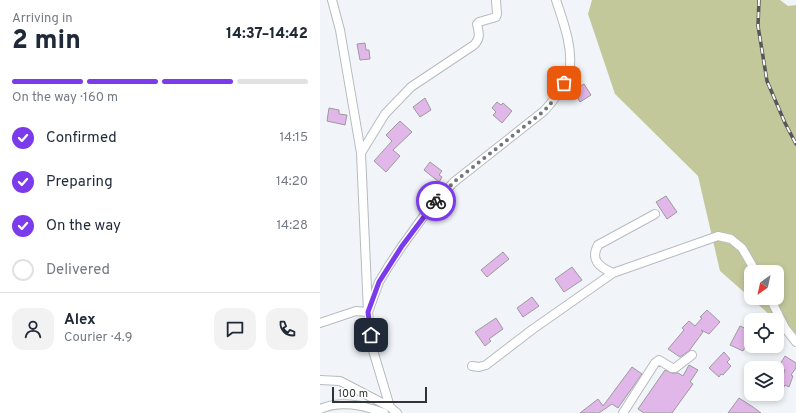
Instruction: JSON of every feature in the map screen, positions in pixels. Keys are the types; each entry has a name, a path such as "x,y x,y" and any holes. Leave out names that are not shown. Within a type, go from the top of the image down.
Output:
{"street":[{"path":"332,0 340,30 361,153 368,312 372,347 387,410"},
{"path":"361,153 385,114 411,87 478,41 480,36 478,23 496,17 496,0"},
{"path":"368,312 379,282 402,246 431,206 454,182 544,111 559,92 569,74 570,59 565,25 556,0"},
{"path":"612,273 603,269 596,261 594,253 598,245 655,214"},
{"path":"472,366 479,367 486,365 533,329 612,273 718,236 731,239 742,248 752,265"},
{"path":"774,305 785,328 796,342"},
{"path":"320,323 356,311 368,312"},
{"path":"623,413 655,363 659,360 672,368 676,368 692,355"},
{"path":"320,380 340,381 387,410"},
{"path":"320,409 332,404 351,404 397,413"}],"green space":[{"path":"592,0 780,0 788,6 796,5 796,338 784,327 784,313 768,313 759,305 784,305 784,265 744,265 744,292 720,271 698,176 615,94 588,14"}],"building":[{"path":"365,43 366,50 369,50 370,59 360,60 357,44"},
{"path":"584,84 591,95 580,102 573,90"},
{"path":"425,98 431,110 420,117 413,107"},
{"path":"497,102 501,105 503,103 512,111 502,123 493,115 496,112 492,108"},
{"path":"329,108 339,110 339,114 347,115 345,125 327,121"},
{"path":"400,121 412,132 393,150 400,156 386,172 374,161 392,141 386,135"},
{"path":"430,162 442,171 439,175 442,177 439,182 424,170"},
{"path":"666,196 677,212 667,219 656,202"},
{"path":"503,252 509,259 487,277 481,270"},
{"path":"572,267 582,280 564,292 555,279"},
{"path":"532,297 539,306 523,317 517,308"},
{"path":"707,310 720,322 709,334 701,330 703,332 689,351 680,357 668,349 684,330 682,328 689,321 695,326 702,318 700,317"},
{"path":"496,318 503,329 489,339 491,341 485,346 475,332"},
{"path":"740,326 744,328 743,351 730,345"},
{"path":"724,352 730,359 727,362 731,366 723,375 721,374 719,377 709,368"},
{"path":"785,356 796,363 796,368 791,375 793,376 789,387 785,385 784,387 785,370 784,361 782,361"},
{"path":"689,365 698,370 690,382 693,384 672,413 644,413 638,409 665,370 672,373 678,373 683,376"},
{"path":"632,367 642,374 618,408 612,404 599,413 580,413 598,399 603,406"},
{"path":"739,398 753,407 761,413 728,413"}],"railway":[{"path":"759,0 758,26 767,81 785,123 796,144"}],"way so far":[{"path":"436,201 454,182 544,111 552,102 564,83"}],"route":[{"path":"371,335 368,312 379,282 402,246 436,201"}]}
